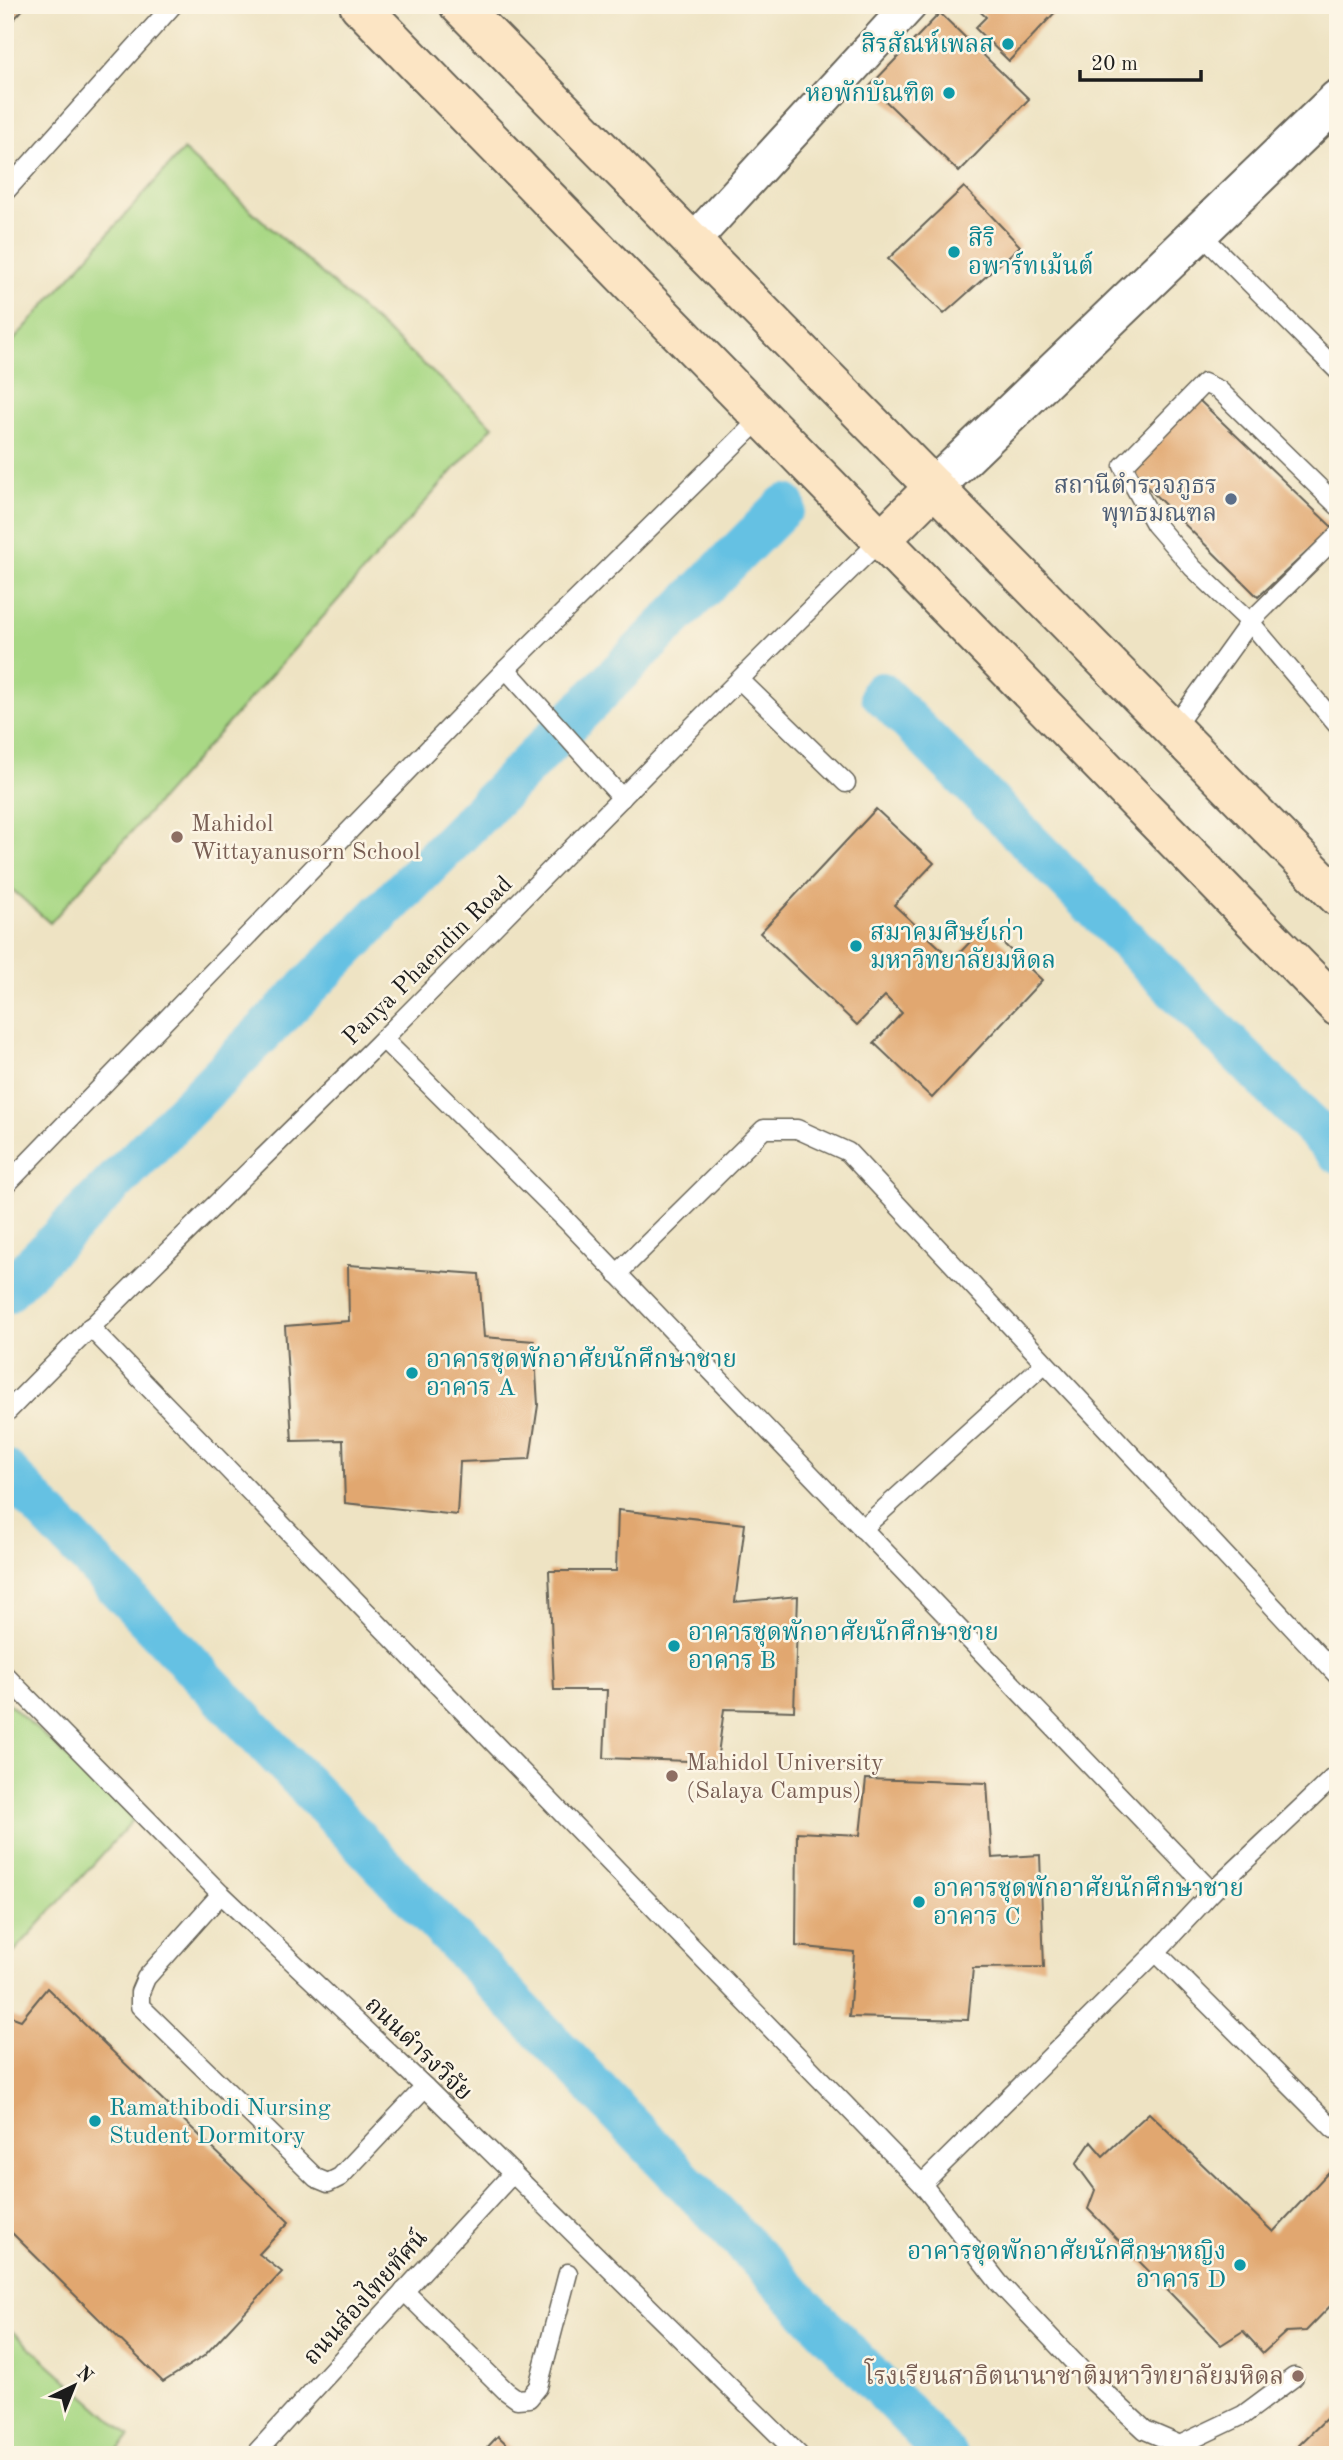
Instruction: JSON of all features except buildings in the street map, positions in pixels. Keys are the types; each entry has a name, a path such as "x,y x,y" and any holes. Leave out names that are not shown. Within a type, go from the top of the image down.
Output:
{"main road":[{"path":"359,5 1338,1007"},
{"path":"474,11 693,242 1338,897"},
{"path":"882,540 934,487"}],"street":[{"path":"693,242 911,5"},
{"path":"934,487 1338,99"}],"lane":[{"path":"5,192 173,5"},
{"path":"1199,233 1338,371"},
{"path":"1338,506 1219,390 1205,383 1195,390 1123,466 1155,524 1193,568 1250,622 1338,726"},
{"path":"5,1186 506,669 762,417"},
{"path":"1173,729 1250,622 1338,535"},
{"name":"Panya Phaendin Road","path":"5,1413 882,540"},
{"path":"506,669 622,798"},
{"path":"740,680 846,783"},
{"path":"383,1039 617,1273 1212,1892"},
{"path":"617,1273 764,1129 797,1129 848,1152 1338,1676"},
{"path":"90,1327 922,2184 999,2283 1086,2375 1145,2430 1180,2445 1243,2415 1294,2377"},
{"path":"862,1529 1045,1363"},
{"name":"ถนนดำรงวิจัย","path":"5,1675 221,1894 425,2087 799,2455"},
{"path":"922,2184 1156,1952 1212,1892 1338,1773"},
{"path":"221,1894 146,1978 140,1992 141,2006 316,2178 328,2183 340,2177 425,2087"},
{"path":"1156,1952 1334,2129"},
{"name":"ถนนส่องไทยทัศน์","path":"254,2455 513,2173"},
{"path":"404,2291 506,2391 517,2399 529,2398 538,2387 568,2273"}],"green space":[{"path":"183,150 493,426 50,923 5,883 5,350"},
{"path":"5,1700 135,1818 5,1962"},
{"path":"5,2325 130,2436 114,2455 5,2455"}],"waterway":[{"path":"5,1293 785,505"},
{"path":"881,693 1338,1153"},
{"path":"5,1470 946,2455"}],"place":[{"name":"สิรสัณห์เพลส","path":"1008,44"},
{"name":"หอพักบัณฑิต","path":"949,93"},
{"name":"สิริ อพาร์ทเม้นต์","path":"954,252"},
{"name":"สถานีตำรวจภูธร พุทธมณฑล","path":"1231,499"},
{"name":"Mahidol Wittayanusorn School","path":"177,837"},
{"name":"สมาคมศิษย์เก่า มหาวิทยาลัยมหิดล","path":"856,946"},
{"name":"อาคารชุดพักอาศัยนักศึกษาชาย อาคาร A","path":"412,1373"},
{"name":"อาคารชุดพักอาศัยนักศึกษาชาย อาคาร B","path":"674,1646"},
{"name":"Mahidol University (Salaya Campus)","path":"672,1776"},
{"name":"อาคารชุดพักอาศัยนักศึกษาชาย อาคาร C","path":"919,1902"},
{"name":"Ramathibodi Nursing Student Dormitory","path":"95,2121"},
{"name":"อาคารชุดพักอาศัยนักศึกษาหญิง อาคาร D","path":"1240,2265"},
{"name":"โรงเรียนสาธิตนานาชาติมหาวิทยาลัยมหิดล","path":"1298,2376"}]}
